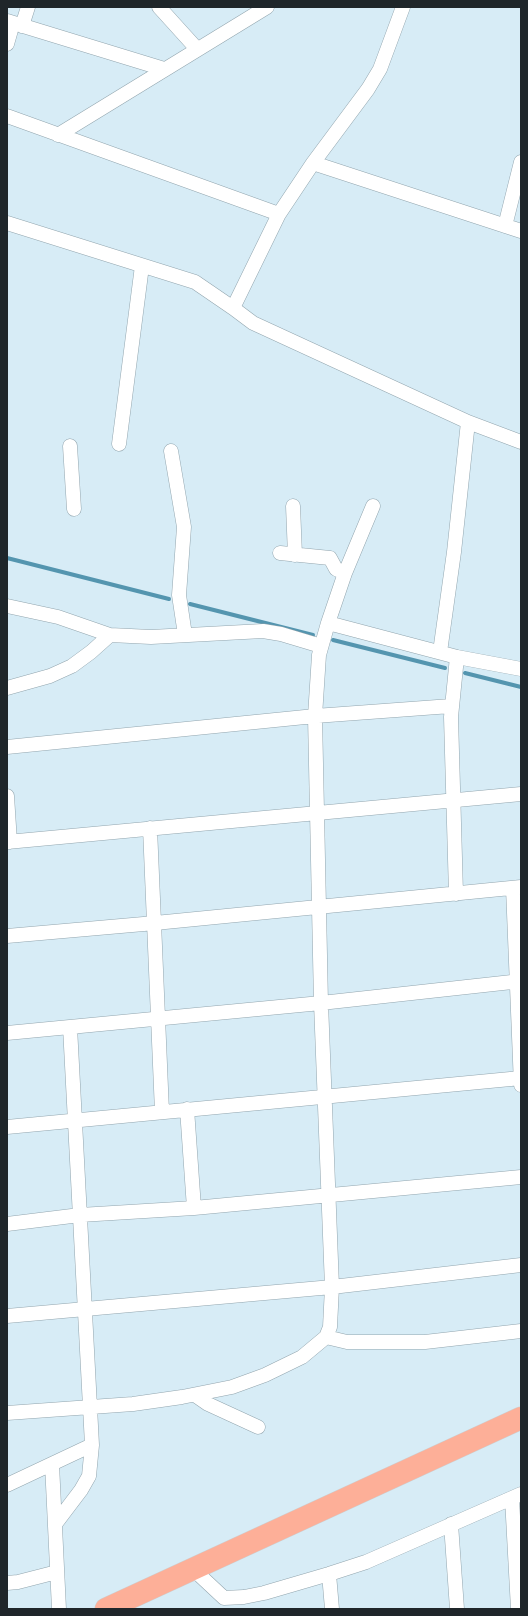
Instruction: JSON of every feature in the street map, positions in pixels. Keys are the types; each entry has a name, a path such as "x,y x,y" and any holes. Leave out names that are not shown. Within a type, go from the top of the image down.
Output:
{"highway":[{"path":"106,1609 521,1418"}],"street":[{"path":"7,44 14,23 28,7"},
{"path":"159,7 197,49"},
{"path":"58,135 267,7"},
{"path":"232,308 279,214 313,163 368,89 380,69 403,7"},
{"path":"14,23 164,69"},
{"path":"7,116 279,214"},
{"path":"505,226 521,162"},
{"path":"313,163 521,231"},
{"path":"7,223 195,282 253,323 468,422 521,442"},
{"path":"119,444 142,266"},
{"path":"440,652 454,552 468,422"},
{"path":"70,446 74,509"},
{"path":"171,452 184,527 179,595 184,635"},
{"path":"293,506 295,555"},
{"path":"7,1413 133,1404 195,1395 232,1387 265,1375 302,1357 326,1338 330,1327 332,1287 321,1003 314,716 321,646 345,573 373,506"},
{"path":"280,553 330,558 336,569 345,573"},
{"path":"7,606 58,617 110,635 151,637 263,631 281,634 321,646"},
{"path":"328,623 457,657 521,669"},
{"path":"7,688 50,676 72,666 110,635"},
{"path":"456,894 452,706 457,657"},
{"path":"7,747 314,716 452,706"},
{"path":"7,796 8,842 521,794"},
{"path":"150,828 162,1112"},
{"path":"7,936 319,908 517,887 521,1085"},
{"path":"7,1033 321,1003 519,981"},
{"path":"56,1523 82,1490 89,1476 92,1445 83,1309 80,1215 70,1027"},
{"path":"7,1128 187,1109 521,1078"},
{"path":"187,1109 194,1208"},
{"path":"7,1224 80,1215 194,1208 521,1177"},
{"path":"7,1316 332,1287 521,1265"},
{"path":"326,1338 346,1342 425,1342 521,1331"},
{"path":"195,1395 208,1404 258,1427"},
{"path":"7,1485 92,1445"},
{"path":"52,1464 59,1609"},
{"path":"193,1569 224,1603 329,1574 379,1556 516,1496 518,1609"},
{"path":"451,1524 457,1609"},
{"path":"7,1583 18,1582 57,1572"},
{"path":"329,1574 332,1609"}],"waterway":[{"path":"7,558 169,599"},
{"path":"190,604 313,635"},
{"path":"333,640 445,668"},
{"path":"465,673 521,687"}]}
